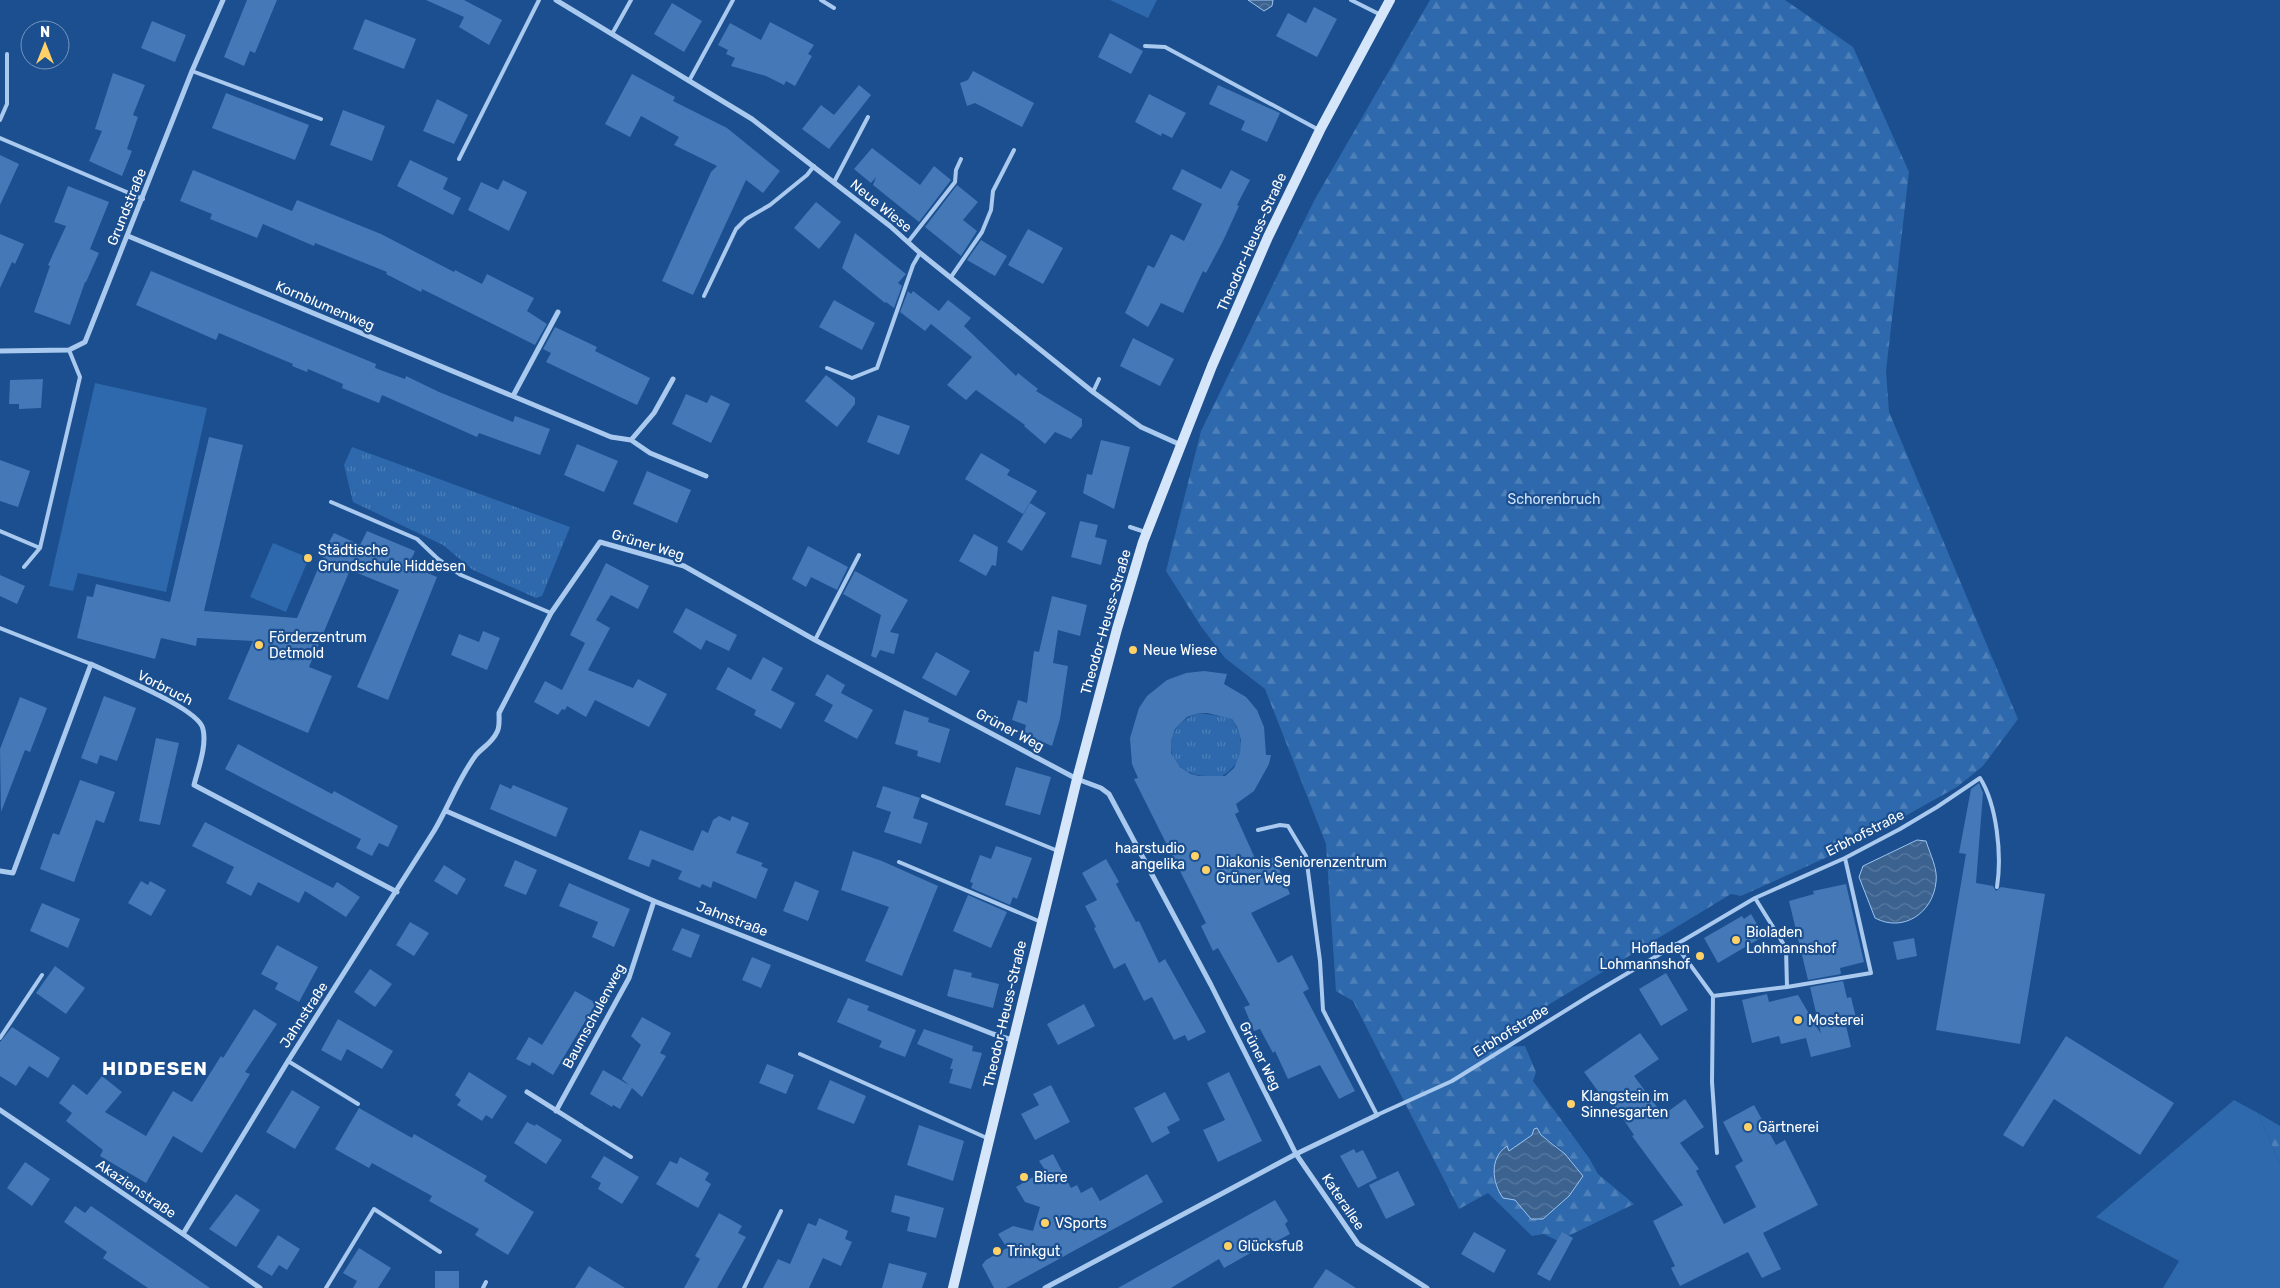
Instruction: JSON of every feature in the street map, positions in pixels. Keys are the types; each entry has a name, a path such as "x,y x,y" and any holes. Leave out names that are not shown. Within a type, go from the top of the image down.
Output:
{"main road":[{"name":"Theodor-Heuss-Straße","path":"953,1288 1076,778 1117,629 1147,533 1212,366 1268,237 1320,130 1390,0"}],"street":[{"name":"Grundstraße","path":"69,350 85,342 192,71 224,0"},
{"name":"Neue Wiese","path":"556,0 752,120 814,166 1092,392 1142,427 1181,445"},
{"name":"Kornblumenweg","path":"128,236 611,436 631,440 650,453 706,476"},
{"path":"513,396 558,312"},
{"path":"0,351 69,350"},
{"path":"631,440 654,413 673,379"},
{"name":"Grüner Weg","path":"559,600 600,542 684,566 815,640 1109,794 1211,985 1296,1154"},
{"name":"Jahnstraße","path":"183,1234 288,1062 397,892 446,811 452,793 477,753 490,744 499,730 499,713 559,600"},
{"path":"0,871 12,873 91,664"},
{"name":"Vorbruch","path":"91,664 178,704 191,713 203,726 205,738 194,786 397,892"},
{"name":"Jahnstraße","path":"446,811 598,875 654,901 1012,1040"},
{"name":"Baumschulenweg","path":"556,1111 630,978 654,901"},
{"path":"527,1092 581,1126"},
{"name":"Akazienstraße","path":"0,1110 260,1288"},
{"name":"Erbhofstraße","path":"1044,1288 1296,1154 1377,1115"},
{"name":"Katerallee","path":"1296,1154 1358,1244 1427,1288"}],"lane":[{"path":"459,160 539,0"},
{"path":"612,34 631,0"},
{"path":"689,81 733,0"},
{"path":"821,0 834,8"},
{"path":"1351,0 1381,15"},
{"path":"1145,46 1165,47 1320,130"},
{"path":"0,120 8,104 7,54"},
{"path":"192,71 321,119"},
{"path":"834,182 868,117"},
{"path":"0,138 143,199"},
{"path":"951,277 982,232 992,210 993,191 1014,150"},
{"path":"908,242 955,182 956,170 961,159"},
{"path":"704,296 736,229 746,219 777,199 807,175 814,166"},
{"path":"827,368 852,378 877,368 912,265 920,253"},
{"path":"24,567 40,548 80,377 69,350"},
{"path":"1092,392 1099,379"},
{"path":"331,502 417,539 438,559 461,575 551,613"},
{"path":"1130,527 1147,533"},
{"path":"0,531 40,548"},
{"path":"815,640 859,555"},
{"path":"0,628 91,664"},
{"name":"Erbhofstraße","path":"1377,1115 1452,1080 1675,944 1755,898 1845,858 1930,812 1980,778 1989,793 1991,802 2000,864 1997,886"},
{"path":"923,796 1058,851"},
{"path":"1258,830 1288,826 1306,856 1320,961 1323,1010 1377,1115"},
{"path":"1713,996 1787,987 1871,973 1845,858"},
{"path":"899,862 1041,922"},
{"path":"1755,898 1786,948 1787,987"},
{"path":"1675,944 1713,996 1712,1082 1717,1153"},
{"path":"0,1038 42,976"},
{"path":"800,1054 989,1139"},
{"path":"288,1062 358,1104"},
{"path":"581,1126 632,1157"},
{"path":"326,1288 374,1209 440,1252"},
{"path":"744,1288 781,1211"},
{"path":"483,1288 486,1282"}],"green space":[{"path":"1110,0 1157,0 1148,18"},
{"name":"Schorenbruch","path":"1430,0 1785,0 1853,47 1909,172 1886,371 1889,412 2018,719 1983,766 1957,787 1850,847 1741,896 1731,894 1502,1033 1499,1047 1525,1046 1536,1072 1533,1081 1589,1158 1598,1174 1634,1204 1558,1241 1544,1234 1532,1236 1488,1193 1459,1209 1353,1001 1336,991 1326,844 1265,689 1225,658 1200,625 1166,571 1201,431 1315,199","holes":["1532,1135 1540,1136 1555,1144 1583,1176 1531,1219 1515,1200 1503,1198 1496,1186 1494,1175 1500,1151 1508,1152"]},
{"path":"95,383 207,408 166,592 78,573 73,591 49,586"},
{"path":"352,447 570,527 542,596 536,598 473,570 443,545 353,502 344,465"},
{"path":"273,543 309,558 286,612 250,597"},
{"path":"1199,713 1231,718 1240,738 1241,747 1235,764 1221,777 1210,782 1208,776 1193,774 1182,768 1175,760 1171,750 1172,739 1176,729 1186,720"},
{"path":"2234,1100 2258,1113 2280,1164 2280,1288 2163,1288 2179,1261 2096,1217"},
{"path":"2258,1113 2280,1126 2280,1164"}],"water":[{"path":"1248,0 1273,0 1272,6 1264,11"},
{"path":"1917,840 1926,841 1936,872 1934,893 1929,903 1923,911 1906,921 1896,923 1875,918 1859,877 1863,866"},
{"path":"1537,1128 1541,1135 1565,1154 1583,1176 1569,1196 1543,1219 1531,1219 1515,1200 1503,1198 1496,1185 1494,1171 1497,1157 1501,1151 1507,1146 1509,1151 1532,1135 1534,1129"}],"building":[{"path":"247,0 277,0 255,53 250,51 244,66 224,57"},
{"path":"426,0 464,0 502,20 489,45 459,27 464,17"},
{"path":"672,3 702,21 684,52 654,34"},
{"path":"1314,7 1337,19 1317,57 1276,36 1288,13 1306,23"},
{"path":"365,19 416,39 404,69 353,49"},
{"path":"152,21 186,35 175,62 141,48"},
{"path":"770,22 814,45 808,54 812,56 795,86 786,81 784,85 766,76 731,66 735,58 726,54 728,50 718,45 730,23 761,40"},
{"path":"1110,33 1143,51 1131,74 1098,57"},
{"path":"973,71 1034,103 1022,127 975,103 967,106 960,83 968,80"},
{"path":"113,73 145,85 133,115 138,117 127,149 132,151 122,176 89,161 102,131 95,129"},
{"path":"632,74 675,97 673,101 727,128 780,171 763,193 746,180 693,295 662,281 711,172 717,166 674,145 679,137 641,116 630,137 605,124"},
{"path":"859,85 871,95 829,149 802,129 821,105 834,115"},
{"path":"1218,85 1280,113 1267,142 1241,130 1245,121 1209,104"},
{"path":"226,93 309,125 295,160 212,128"},
{"path":"1149,94 1186,113 1172,138 1162,133 1161,136 1135,122"},
{"path":"437,99 468,115 454,144 423,131"},
{"path":"343,110 385,126 372,161 330,145"},
{"path":"872,148 920,185 934,166 951,180 919,222 873,185 876,177 871,183 854,169"},
{"path":"0,155 19,164 0,205"},
{"path":"410,160 448,178 443,189 461,198 453,215 397,186"},
{"path":"1182,169 1221,189 1231,170 1250,180 1237,205 1239,206 1223,241 1206,273 1203,271 1183,313 1161,303 1148,327 1125,313 1148,265 1154,268 1171,234 1184,241 1202,204 1172,189"},
{"path":"193,170 292,211 297,200 381,234 454,272 455,270 482,284 487,274 534,298 527,311 547,324 535,345 422,289 421,292 386,274 387,272 315,243 314,246 263,224 257,238 210,219 212,214 180,201"},
{"path":"503,180 527,192 509,231 468,210 481,182 498,190"},
{"path":"957,185 978,202 963,220 977,231 961,256 925,227"},
{"path":"68,186 109,202 90,249 99,253 85,282 70,325 34,312 50,266 48,265 66,226 54,222"},
{"path":"816,202 841,222 819,249 794,228"},
{"path":"1028,229 1063,248 1043,284 1008,265"},
{"path":"855,233 906,274 898,283 902,286 894,308 885,303 842,268"},
{"path":"0,234 24,244 15,264 12,262 0,288"},
{"path":"981,240 1007,256 995,276 967,260"},
{"path":"151,271 376,364 375,368 405,379 406,376 439,392 513,422 515,416 550,429 540,455 479,433 477,437 382,395 379,403 342,388 343,384 308,369 307,372 292,366 293,364 219,333 216,340 136,305"},
{"path":"908,291 911,294 913,291 939,311 948,300 971,318 964,326 1016,376 1018,373 1038,389 1036,391 1082,419 1082,426 1071,439 1055,432 1045,444 1025,425 976,390 966,400 947,385 972,357 931,324 925,331 900,312"},
{"path":"834,300 875,323 862,350 819,327"},
{"path":"555,327 597,347 595,351 650,378 637,405 546,362 551,353 543,349"},
{"path":"1133,338 1174,359 1160,386 1120,366"},
{"path":"826,375 855,398 855,404 837,427 805,401"},
{"path":"43,379 41,408 19,409 19,404 9,404 10,380"},
{"path":"686,394 707,403 711,395 730,404 711,443 672,424"},
{"path":"878,415 910,426 899,455 867,442"},
{"path":"209,437 243,445 204,611 297,618 323,557 321,556 334,533 360,545 367,531 415,551 409,565 437,577 388,700 357,687 399,590 350,570 309,667 332,676 308,733 228,699 253,641 197,638 196,646 161,638 155,659 77,638 87,596 93,597 96,584 170,602"},
{"path":"1101,440 1130,447 1114,509 1083,493 1087,474 1092,475"},
{"path":"577,444 618,461 604,492 564,475"},
{"path":"981,453 1010,470 1007,475 1037,491 1023,514 965,479"},
{"path":"0,460 30,471 18,507 0,501"},
{"path":"647,471 691,490 677,523 633,504"},
{"path":"1030,503 1046,513 1022,551 1007,542"},
{"path":"1080,521 1098,525 1095,537 1107,540 1101,565 1071,557"},
{"path":"974,534 998,547 996,566 992,565 986,576 959,561"},
{"path":"808,546 848,567 837,590 811,577 806,587 792,579"},
{"path":"606,563 649,586 638,609 611,595 596,620 610,628 588,670 633,688 638,679 667,694 649,727 595,700 586,717 567,706 558,715 534,702 545,681 562,690 585,643 570,635"},
{"path":"855,571 908,600 890,632 899,634 894,654 880,650 876,658 871,656 881,615 843,594"},
{"path":"0,575 25,586 17,604 0,596"},
{"path":"1052,596 1087,605 1080,636 1058,630 1053,663 1068,666 1060,719 1052,746 1024,734 1026,725 1012,720 1018,700 1027,703 1034,651 1039,652"},
{"path":"686,608 737,635 729,651 706,640 701,650 673,632"},
{"path":"483,631 500,638 487,670 451,655 459,634 479,642"},
{"path":"936,652 970,671 956,696 922,678"},
{"path":"763,657 783,668 771,690 795,703 781,729 754,715 756,710 716,689 728,667 751,680"},
{"name":"Diakonis Seniorenzentrum Grüner Weg","path":"1204,671 1227,674 1224,684 1246,697 1257,710 1264,727 1266,755 1271,755 1269,764 1254,791 1236,804 1239,812 1235,814 1258,865 1274,857 1290,894 1251,913 1278,963 1292,955 1309,989 1303,992 1355,1091 1339,1099 1320,1065 1288,1079 1275,1051 1273,1053 1260,1029 1254,1031 1244,1007 1250,1005 1218,948 1213,951 1201,926 1206,923 1134,779 1138,778 1132,764 1130,738 1139,708 1147,696 1167,680 1186,673","holes":["1199,713 1232,719 1241,740 1240,753 1234,768 1225,776 1199,776 1191,774 1180,767 1171,753 1171,741 1175,729 1187,717"]},
{"path":"827,674 845,685 841,693 873,710 857,739 824,721 833,705 815,695"},
{"path":"104,696 136,708 117,761 100,755 97,764 81,758"},
{"path":"20,697 47,708 30,752 25,750 1,812 0,749"},
{"path":"904,710 929,718 928,722 950,729 940,763 917,756 918,751 895,744"},
{"path":"156,738 179,743 160,825 139,821"},
{"path":"238,744 332,794 334,791 398,826 388,847 379,843 372,856 356,848 361,839 225,769"},
{"path":"1016,767 1051,777 1040,815 1005,805"},
{"path":"80,780 115,792 104,823 96,820 74,882 40,869 53,833 59,835"},
{"path":"1979,783 1983,793 1976,883 1993,886 1996,891 2001,887 2045,894 2020,1044 1936,1030 1966,854 1959,853 1971,789"},
{"path":"500,784 511,789 513,785 568,808 556,837 490,809"},
{"path":"883,786 920,798 913,818 928,823 921,844 884,832 891,812 876,807"},
{"path":"719,816 730,821 732,816 749,823 736,853 763,863 761,866 768,869 756,899 713,881 711,888 702,884 700,888 678,879 682,871 652,859 649,867 628,859 640,830 693,851 702,830 708,833 713,820"},
{"path":"205,822 333,888 337,882 360,897 346,917 305,891 299,903 258,882 251,896 226,883 234,867 192,846"},
{"path":"996,846 1032,858 1017,899 1013,897 1010,905 971,888 973,883 970,882 980,855 991,859"},
{"path":"853,851 882,861 938,886 902,976 865,961 889,907 841,890"},
{"path":"1106,859 1119,882 1116,884 1136,922 1139,921 1159,963 1165,959 1206,1032 1188,1041 1185,1035 1174,1040 1152,997 1144,1001 1125,963 1114,969 1085,906 1097,900 1082,873"},
{"path":"515,860 537,870 526,895 504,886"},
{"path":"444,865 466,879 457,895 434,881"},
{"path":"141,881 148,885 150,881 166,890 151,916 128,903"},
{"path":"795,881 819,891 808,921 783,911"},
{"path":"569,883 630,909 614,947 592,937 598,922 559,906"},
{"path":"1846,884 1864,962 1840,968 1841,974 1808,980 1789,901 1814,894 1813,891"},
{"path":"968,895 1007,912 991,948 953,931"},
{"path":"42,903 80,919 68,948 30,931"},
{"name":"Bioladen Lohmannshof","path":"1751,914 1764,936 1718,963 1704,938 1742,916 1744,919"},
{"path":"410,922 429,933 414,956 396,945"},
{"path":"682,928 700,935 691,958 672,950"},
{"path":"1914,938 1917,956 1897,960 1893,942"},
{"path":"277,945 318,967 299,1002 275,989 278,983 261,974"},
{"path":"752,957 771,965 761,988 742,980"},
{"path":"55,966 85,988 66,1014 36,993"},
{"path":"370,969 392,984 375,1007 354,992"},
{"path":"954,969 972,973 971,977 999,984 993,1008 947,996"},
{"path":"1666,973 1688,1010 1661,1026 1639,989"},
{"name":"Mosterei","path":"1843,981 1847,998 1851,997 1856,1018 1845,1021 1851,1047 1811,1057 1806,1038 1781,1044 1779,1036 1752,1043 1742,1000 1767,994 1769,1002 1798,995 1821,1034 1810,987"},
{"path":"575,991 596,1003 553,1075 532,1062 530,1066 516,1059 529,1037 542,1045"},
{"path":"848,998 869,1006 867,1010 916,1030 905,1057 879,1047 882,1041 837,1022"},
{"path":"1084,1004 1095,1026 1058,1045 1047,1024"},
{"path":"254,1009 277,1024 245,1072 250,1074 202,1153 173,1136 146,1183 100,1156 103,1150 66,1121 72,1113 59,1103 73,1084 87,1095 102,1076 122,1092 105,1112 146,1136 173,1091 192,1102"},
{"path":"642,1017 671,1033 660,1053 666,1056 642,1097 632,1088 620,1109 613,1105 612,1107 590,1094 603,1070 629,1085 622,1079 641,1045 631,1036"},
{"path":"338,1019 393,1051 382,1069 347,1049 341,1061 321,1050"},
{"path":"12,1027 60,1058 48,1078 29,1066 16,1086 0,1076 0,1042"},
{"path":"924,1029 973,1046 972,1051 982,1053 971,1089 949,1083 953,1069 950,1069 953,1059 917,1044"},
{"path":"1640,1033 1659,1059 1634,1076 1663,1115 1685,1099 1704,1127 1680,1143 1699,1169 1696,1171 1724,1224 1756,1207 1735,1166 1743,1161 1723,1122 1754,1105 1776,1145 1785,1140 1818,1205 1763,1233 1781,1269 1762,1278 1748,1252 1680,1286 1671,1268 1675,1266 1653,1221 1683,1205 1632,1136 1634,1135 1607,1095 1603,1098 1584,1072"},
{"path":"2066,1036 2174,1103 2140,1155 2054,1099 2023,1147 2003,1135"},
{"path":"767,1064 794,1075 786,1094 759,1083"},
{"path":"469,1072 507,1096 492,1119 486,1115 482,1121 457,1105 461,1100 455,1095"},
{"path":"1229,1072 1262,1141 1218,1162 1203,1130 1225,1120 1207,1083"},
{"path":"830,1080 866,1096 854,1124 817,1109"},
{"path":"1051,1085 1070,1122 1035,1140 1021,1114 1039,1105 1033,1094"},
{"path":"292,1090 320,1107 295,1149 266,1132"},
{"path":"1165,1092 1180,1120 1167,1127 1170,1133 1152,1143 1134,1108"},
{"path":"359,1108 412,1138 414,1134 487,1176 484,1181 534,1212 508,1255 475,1235 479,1229 429,1201 432,1196 372,1163 369,1168 335,1149"},
{"path":"527,1122 535,1126 536,1124 562,1140 546,1164 514,1143"},
{"path":"919,1125 964,1141 953,1181 907,1165"},
{"path":"1354,1149 1356,1153 1363,1150 1377,1178 1358,1188 1340,1156"},
{"path":"1053,1154 1071,1188 1077,1185 1081,1193 1092,1187 1100,1201 1147,1174 1163,1202 1006,1288 994,1288 982,1265 986,1260 1007,1248 998,1234 1013,1226 1033,1231 1040,1207 1025,1202 1016,1187 1045,1170 1039,1161"},
{"path":"604,1156 639,1177 622,1204 598,1189 601,1183 591,1177"},
{"path":"680,1157 709,1173 705,1180 711,1184 698,1208 656,1184 670,1161 677,1164"},
{"path":"25,1162 50,1179 32,1206 7,1188"},
{"path":"1398,1171 1415,1205 1386,1219 1369,1185"},
{"path":"236,1194 260,1210 236,1247 209,1229"},
{"path":"895,1195 944,1208 936,1238 907,1231 910,1217 891,1212"},
{"path":"1275,1200 1288,1221 1285,1224 1290,1234 1271,1244 1270,1242 1224,1268 1219,1259 1171,1288 1118,1288"},
{"path":"75,1206 85,1213 91,1206 210,1288 148,1288 103,1258 107,1252 64,1222"},
{"path":"719,1213 742,1226 738,1233 746,1237 717,1288 684,1288 700,1259 695,1256"},
{"path":"819,1218 848,1231 845,1239 852,1242 841,1266 823,1258 809,1288 763,1288 778,1259 790,1264 808,1223 816,1226"},
{"path":"1474,1232 1506,1250 1494,1273 1461,1254"},
{"path":"1562,1232 1573,1238 1550,1281 1537,1274"},
{"path":"278,1235 300,1249 287,1270 279,1265 272,1276 257,1267"},
{"path":"359,1248 391,1268 378,1288 353,1288 357,1281 343,1273"},
{"path":"889,1263 927,1273 922,1288 882,1288"},
{"path":"589,1266 625,1288 575,1288"},
{"path":"1326,1269 1356,1288 1313,1288"},
{"path":"435,1271 459,1271 459,1288 435,1288"}],"place":[{"name":"Städtische Grundschule Hiddesen","path":"308,558"},
{"name":"Förderzentrum Detmold","path":"259,645"},
{"name":"Neue Wiese","path":"1133,650"},
{"name":"haarstudio angelika","path":"1195,856"},
{"name":"Diakonis Seniorenzentrum Grüner Weg","path":"1206,870"},
{"name":"Bioladen Lohmannshof","path":"1736,940"},
{"name":"Hofladen Lohmannshof","path":"1700,956"},
{"name":"Mosterei","path":"1798,1020"},
{"name":"Klangstein im Sinnesgarten","path":"1571,1104"},
{"name":"Gärtnerei","path":"1748,1127"},
{"name":"Biere","path":"1024,1177"},
{"name":"VSports","path":"1045,1223"},
{"name":"Glücksfuß","path":"1228,1246"},
{"name":"Trinkgut","path":"997,1251"}],"district":[{"name":"HIDDESEN","path":"155,1068"}]}
